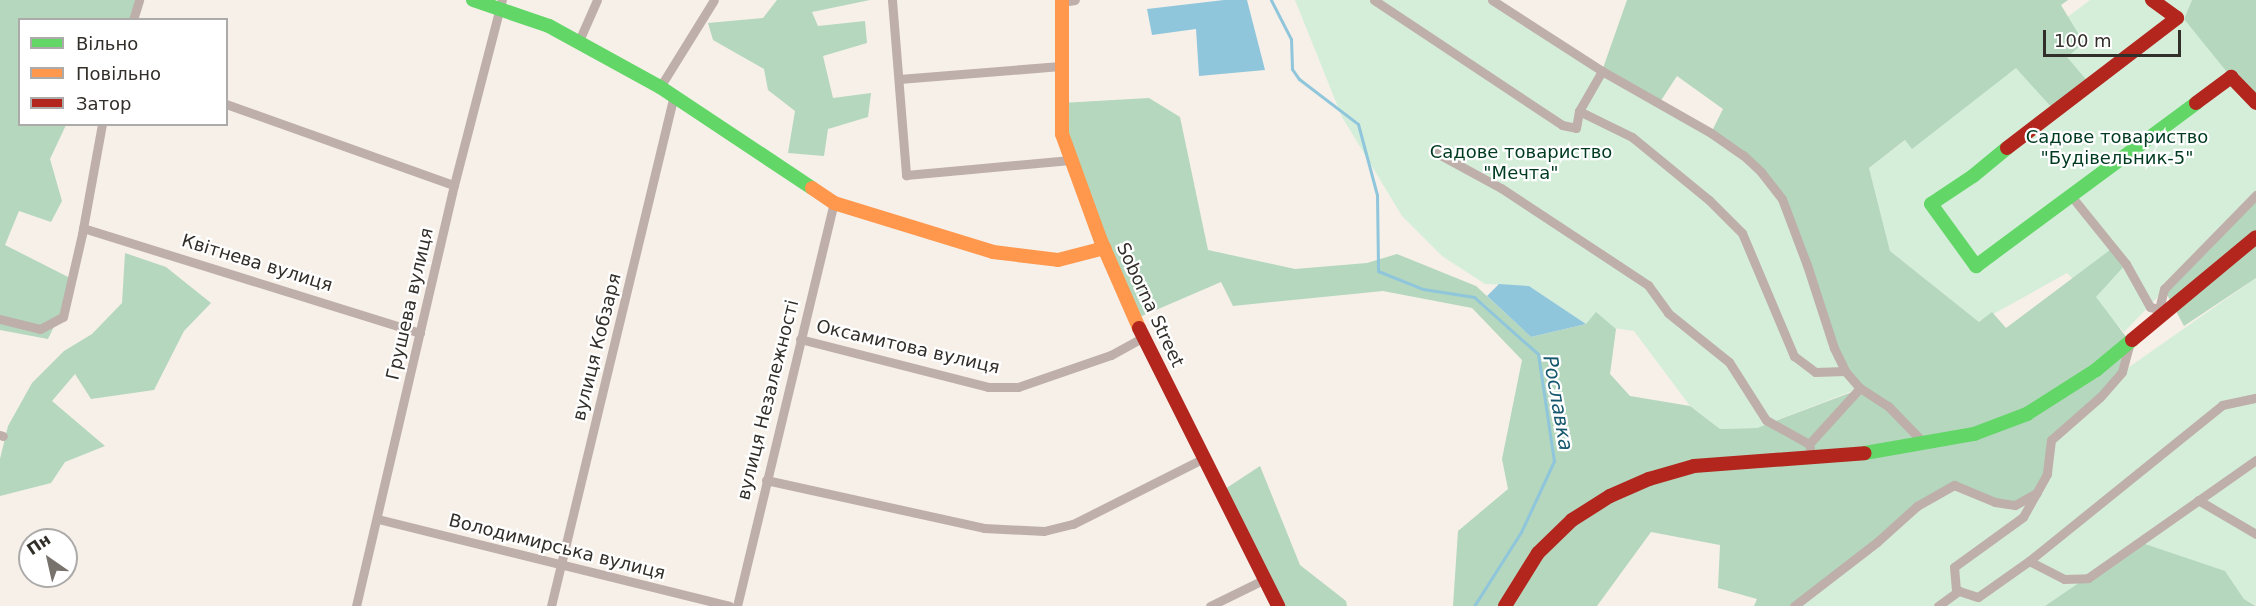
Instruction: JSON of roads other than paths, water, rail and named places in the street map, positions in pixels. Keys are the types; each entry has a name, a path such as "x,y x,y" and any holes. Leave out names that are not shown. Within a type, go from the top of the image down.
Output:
{"street":[{"path":"134,18 139,0"},
{"path":"473,0 501,5 534,20 660,87 834,203 993,252 1058,260 1104,248"},
{"path":"578,43 597,0"},
{"path":"660,87 714,0"},
{"path":"892,0 906,175 1070,160"},
{"name":"Soborna Street","path":"1066,0 1060,66 1062,134 1070,160 1104,248 1143,337 1202,459 1278,606"},
{"path":"1374,0 1562,125 1576,128 1579,111 1602,70"},
{"path":"1492,0 1602,70 1711,133 1743,155 1761,172 1782,199 1807,265 1834,348 1845,371 1860,388 1887,406 1925,444"},
{"path":"2152,0 2177,18 2054,110 1973,176 1931,204 1976,266 2231,77 2256,103"},
{"name":"Грушева вулиця","path":"356,606 454,185 501,5"},
{"path":"899,79 1060,66"},
{"name":"вулиця Кобзаря","path":"551,606 674,95"},
{"path":"228,105 454,185"},
{"path":"1579,111 1632,137 1709,200 1742,233 1794,356 1815,372 1845,371"},
{"path":"0,319 40,329 63,317 83,228 102,126"},
{"path":"1433,151 1501,188 1648,285 1668,313 1729,362 1766,420 1810,450"},
{"path":"2161,312 2164,289 2256,195"},
{"path":"2072,197 2126,264 2150,307 2161,312"},
{"name":"вулиця Незалежності","path":"737,606 834,203"},
{"name":"Квітнева вулиця","path":"83,228 420,333"},
{"path":"1505,606 1538,553 1572,520 1610,496 1648,479 1694,466 1810,450 1864,453 1925,444 1974,434 2027,414 2096,370 2161,312 2256,237"},
{"name":"Оксамитова вулиця","path":"800,339 988,387 1018,387 1111,354 1143,337"},
{"path":"2130,342 2122,372 2100,397 2051,440 2047,474 2024,517 1954,567 1956,590 1978,597 2029,561 2222,405 2256,398"},
{"path":"1810,450 1860,388"},
{"path":"766,480 984,528 1044,531 1073,524 1202,459"},
{"path":"2029,561 2064,579 2088,579 2256,460"},
{"path":"1794,606 1877,542 1917,506 1954,485 1995,502 2015,505 2037,493"},
{"path":"2198,500 2256,534"},
{"name":"Володимирська вулиця","path":"378,519 729,606"},
{"path":"1210,606 1263,580"},
{"path":"1938,606 1959,591"}],"water":[{"path":"1224,0 1247,0 1265,70 1199,76 1196,29 1152,35 1147,9"},
{"path":"1499,284 1529,286 1586,324 1531,337 1487,296"}],"waterway":[{"name":"Рославка","path":"1271,0 1291,39 1292,69 1299,79 1358,124 1377,195 1378,271 1423,289 1474,297 1538,354 1554,461 1521,532 1474,606"}],"park label":[{"name":"Садове товариство \"Будівельник-5\"","path":"2117,148"},
{"name":"Садове товариство \"Мечта\"","path":"1521,163"}]}
